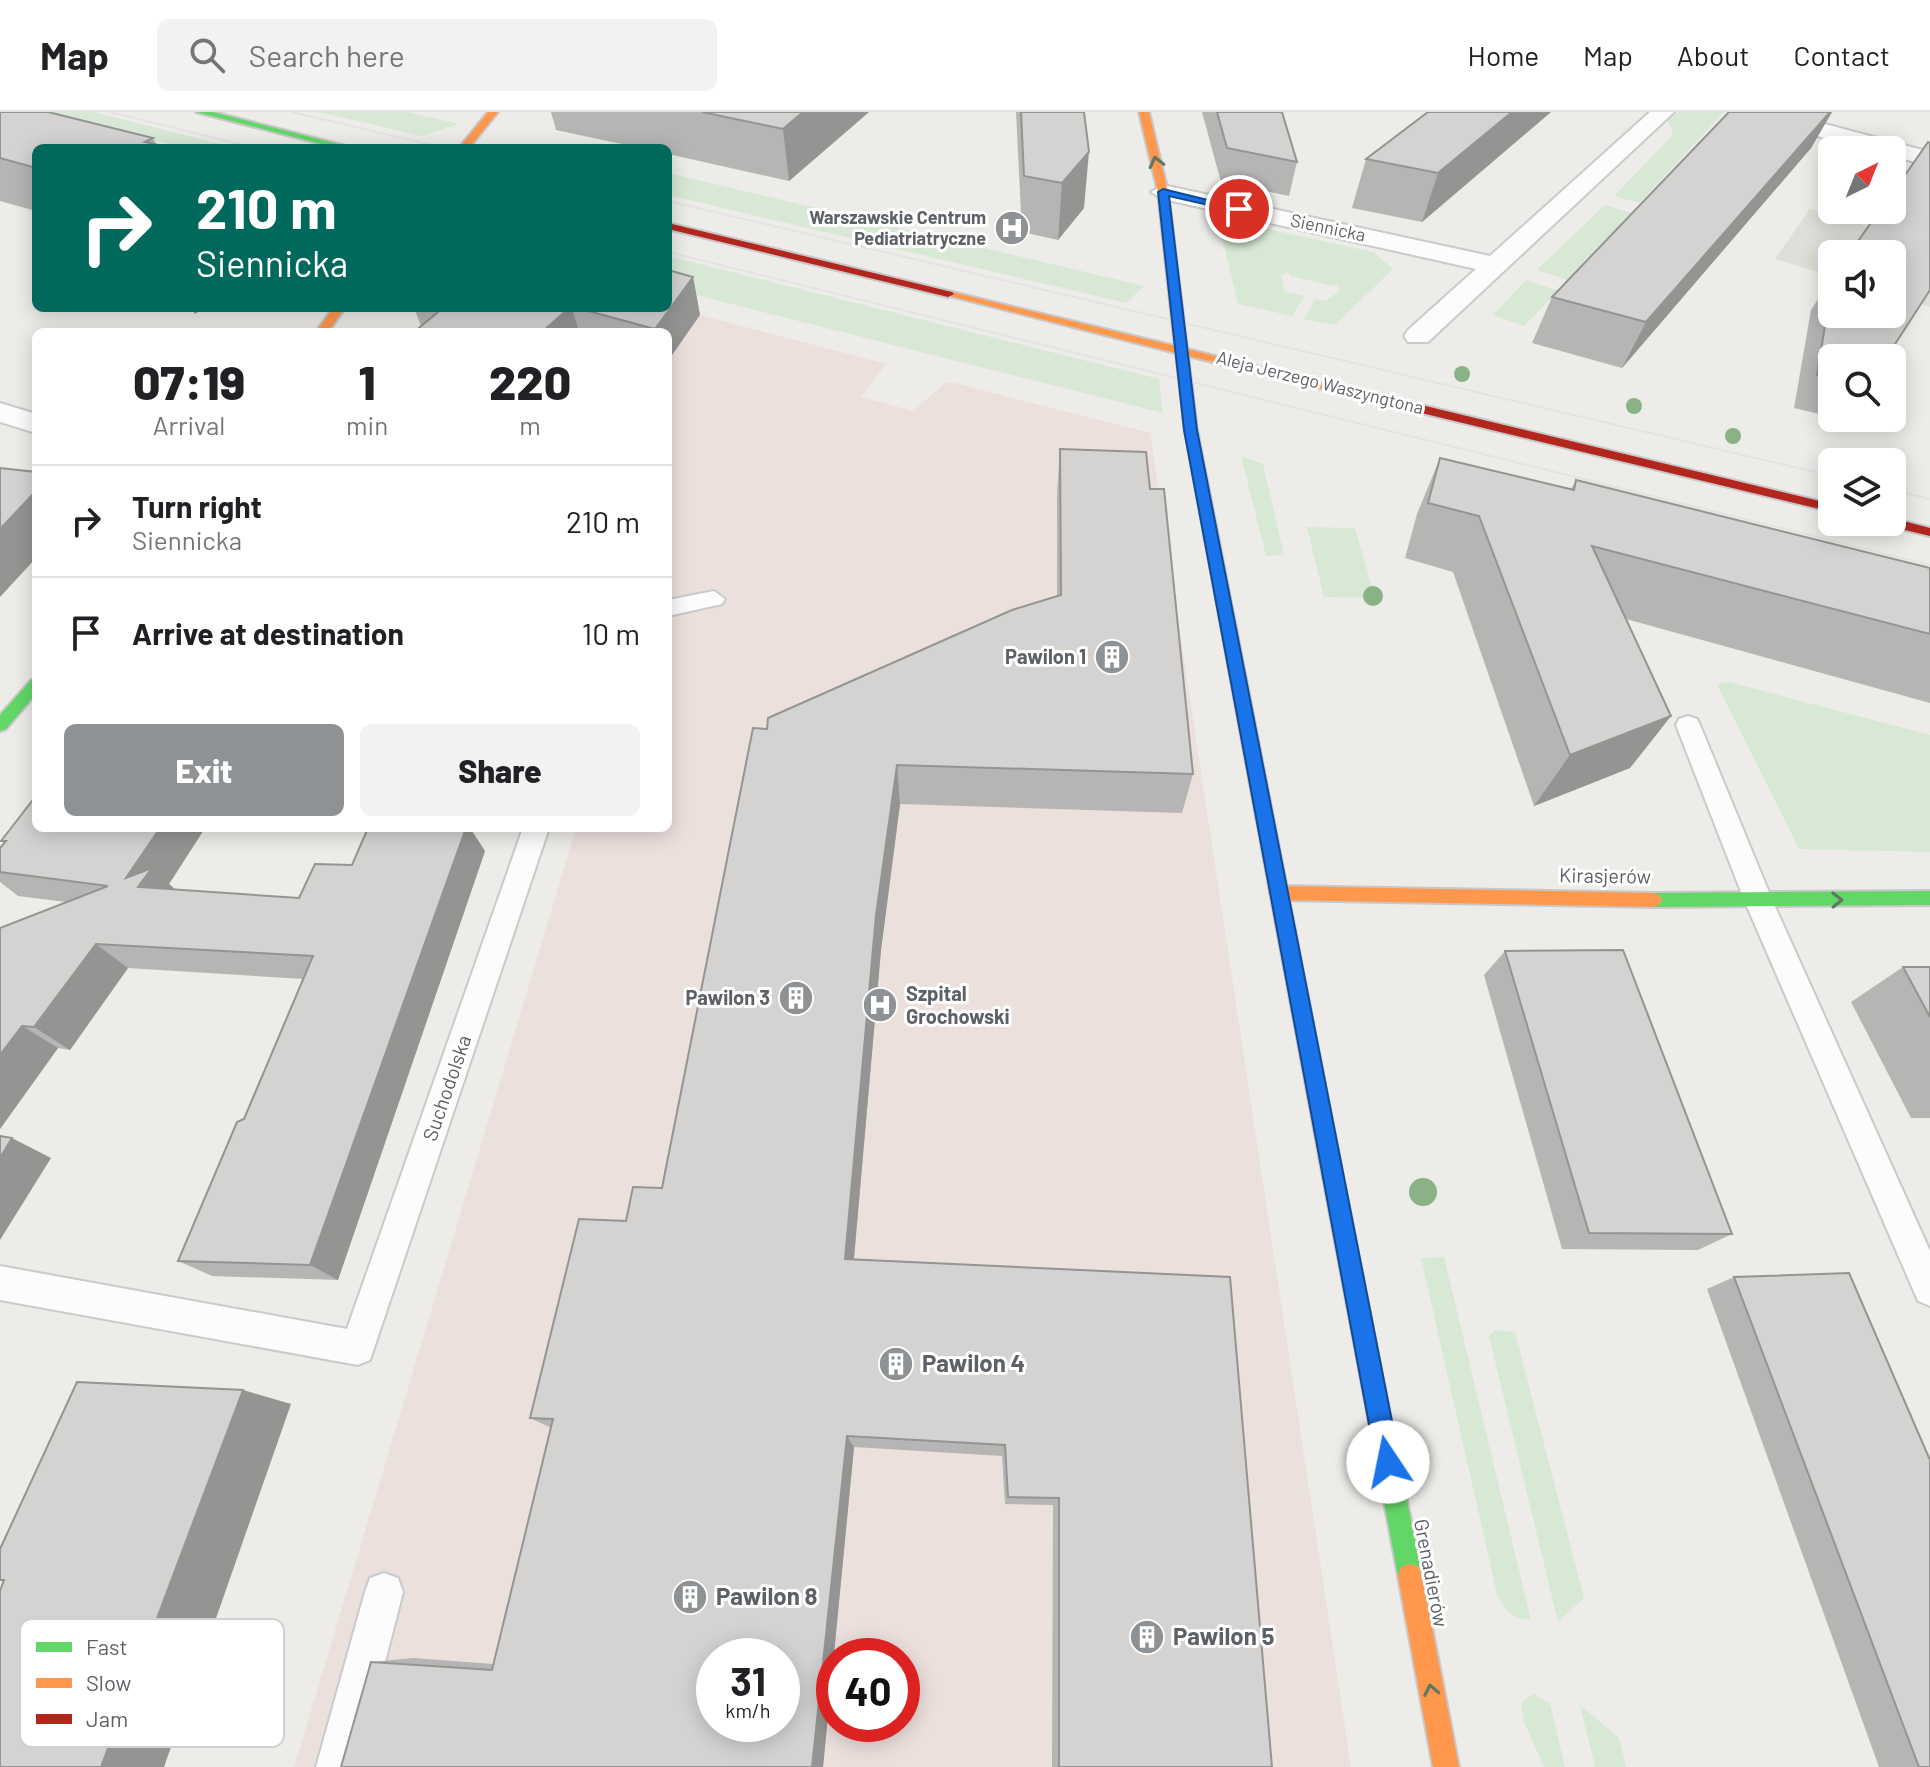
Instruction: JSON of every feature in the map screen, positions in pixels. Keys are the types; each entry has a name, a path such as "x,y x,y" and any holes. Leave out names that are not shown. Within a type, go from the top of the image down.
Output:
{"street":[{"path":"201,112 333,144"},
{"path":"467,144 493,112"},
{"name":"Grenadierów","path":"1144,112 1163,192 1191,430 1446,1767"},
{"path":"1418,336 1663,112"},
{"path":"1754,112 1930,159"},
{"name":"Siennicka","path":"1163,192 1494,265"},
{"name":"Aleja Jerzego Waszyngtona","path":"672,227 1818,505"},
{"path":"0,412 32,423"},
{"path":"1906,526 1930,532"},
{"path":"0,725 32,689"},
{"name":"Kirasjerów","path":"1279,893 1759,902 1930,898"}],"lane":[{"path":"672,607 714,599"},
{"path":"1688,725 1759,902 1930,1289"},
{"name":"Suchodolska","path":"0,1283 358,1348 535,832"},
{"path":"337,1767 384,1592"}],"shaded area":[{"path":"1810,209 1818,211 1818,224 1860,224 1930,245 1930,307 1906,299 1906,240 1818,240 1818,272 1775,259"},
{"name":"Szpital Grochowski","path":"700,315 886,364 861,397 913,411 945,383 955,383 1150,433 1351,1767 294,1767 575,832 672,832 672,355"}],"green space":[{"path":"43,112 93,112 220,144 169,144"},
{"path":"319,112 407,112 459,124 421,136"},
{"path":"1678,112 1724,112 1639,203 1614,196 1673,135 1668,120"},
{"path":"672,174 1144,286 1126,303 672,196"},
{"path":"1605,205 1631,213 1567,280 1537,270"},
{"path":"1235,222 1373,252 1393,269 1335,325 1304,319 1315,299 1326,301 1340,290 1338,284 1332,286 1291,276 1288,272 1281,275 1285,292 1304,296 1292,316 1238,304 1220,229"},
{"path":"672,257 1159,379 1163,413 672,289"},
{"path":"1526,280 1558,291 1524,326 1493,315"},
{"path":"1241,456 1263,464 1284,555 1266,556"},
{"path":"1307,527 1355,528 1375,598 1324,597"},
{"path":"1729,682 1930,735 1930,852 1799,849 1717,684"},
{"path":"1444,1257 1531,1620 1510,1613 1497,1594 1421,1258"},
{"path":"1495,1330 1515,1332 1584,1598 1558,1622 1489,1336"},
{"path":"1534,1694 1550,1704 1565,1767 1544,1767 1524,1722 1521,1702"},
{"path":"1580,1705 1619,1738 1626,1767 1595,1767"}],"building":[{"path":"0,112 48,112 153,138 145,142 154,144 32,144 32,167 0,158"},
{"path":"702,112 803,112 783,129"},
{"path":"1021,112 1084,112 1089,152 1062,183 1024,176"},
{"path":"1217,112 1282,112 1297,162 1227,148"},
{"path":"1428,112 1512,112 1438,173 1366,159"},
{"path":"1729,112 1830,112 1646,322 1552,297"},
{"path":"1930,143 1930,290 1906,327 1906,240 1859,240 1870,224 1906,224 1906,174"},
{"path":"672,271 693,277 672,306"},
{"path":"438,312 564,312 546,328 419,328"},
{"path":"592,312 667,312 656,328"},
{"path":"1825,328 1905,328 1895,344 1822,344"},
{"path":"1060,449 1146,452 1150,489 1164,489 1193,774 897,765 876,915 845,1259 1230,1277 1272,1767 1059,1767 1059,1498 1008,1497 1005,1445 847,1436 826,1638 816,1638 816,1729 812,1767 341,1767 371,1662 492,1670 553,1419 530,1418 579,1219 626,1221 633,1187 662,1188 753,728 767,729 768,718 1012,610 1061,595"},
{"path":"1440,458 1574,490 1576,480 1930,568 1930,634 1592,546 1671,716 1570,755 1479,516 1428,503"},
{"path":"0,468 32,472 32,495 0,529"},
{"path":"32,801 32,832 157,832 126,878 152,868 138,887 299,898 315,864 352,865 366,832 465,832 310,1265 178,1261 237,1122 244,1119 313,956 96,944 34,1027 22,1026 0,1055 0,928 108,886 0,872 0,848 6,841 1,841"},
{"path":"1623,950 1732,1234 1589,1233 1505,951"},
{"path":"1903,967 1930,967 1930,1017"},
{"path":"0,1136 12,1138 0,1158"},
{"path":"1849,1273 1930,1460 1930,1767 1919,1767 1734,1277"},
{"path":"77,1382 243,1390 157,1619 20,1619 20,1747 109,1747 101,1767 0,1767 0,1591 4,1580 0,1580 0,1549"}],"tram line":[{"path":"110,112 239,144"},
{"path":"292,112 427,144"},
{"path":"672,202 1818,473"},
{"path":"672,253 1930,565"},
{"path":"1906,493 1930,499"}],"traffic: fast":[{"path":"201,112 333,144"},
{"path":"0,725 32,689"},
{"path":"1653,900 1930,898"},
{"path":"1329,1156 1410,1576"}],"traffic: slow":[{"path":"467,144 493,112"},
{"path":"1144,112 1163,192 1191,430 1249,735"},
{"path":"948,294 1384,400"},
{"path":"325,328 336,312"},
{"path":"1279,893 1653,900"},
{"path":"1410,1576 1446,1767"}],"traffic: jam":[{"path":"672,227 948,294"},
{"path":"1384,400 1818,505"},
{"path":"1906,526 1930,532"},
{"path":"1249,735 1329,1156"}],"place":[{"name":"Warszawskie Centrum Pediatriatryczne","path":"1012,228"},
{"name":"Pawilon 1","path":"1112,657"},
{"name":"Pawilon 3","path":"796,998"},
{"name":"Szpital Grochowski","path":"880,1005"},
{"name":"Pawilon 4","path":"896,1364"},
{"name":"Pawilon 8","path":"690,1597"},
{"name":"Pawilon 5","path":"1147,1637"}],"route":[{"path":"1239,209 1163,192 1191,430 1388,1462"}]}
